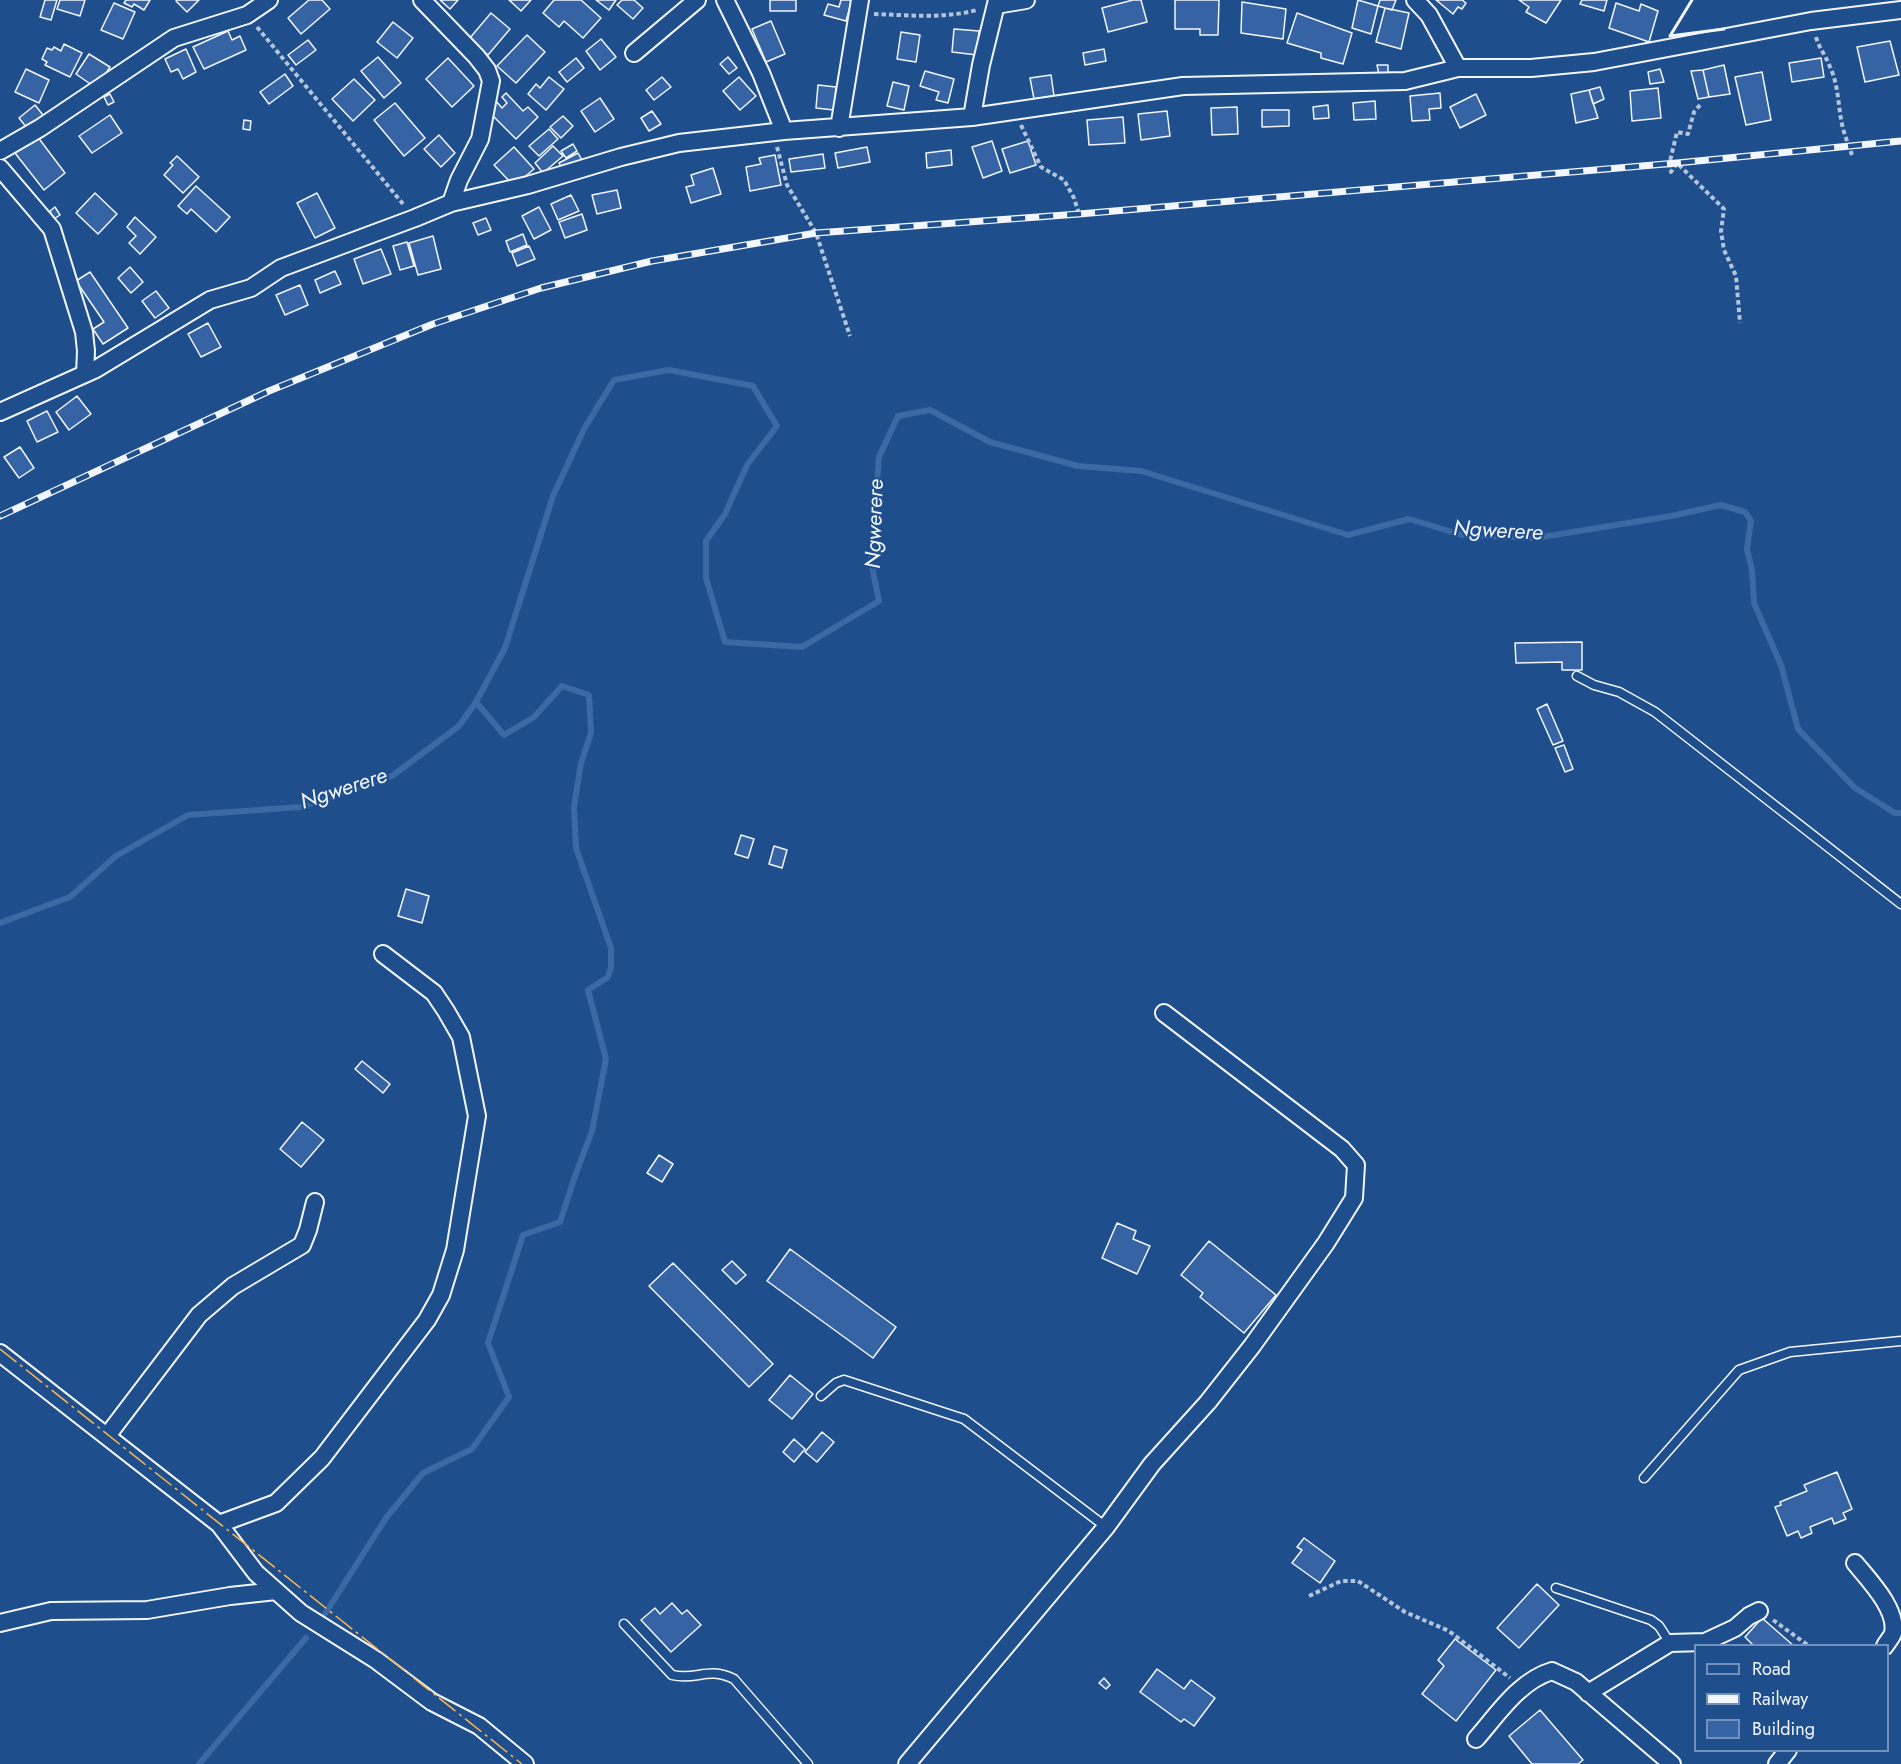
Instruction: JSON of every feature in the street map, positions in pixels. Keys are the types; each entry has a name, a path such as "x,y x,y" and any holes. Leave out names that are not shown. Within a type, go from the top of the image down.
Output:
{"street":[{"path":"0,151 40,128 174,38 247,15 269,0"},
{"path":"422,0 476,56 491,81 480,140 459,180 451,202"},
{"path":"634,53 697,0"},
{"path":"724,0 761,73 778,132"},
{"path":"972,117 981,65 997,2 1026,0"},
{"path":"1415,0 1429,15 1458,68"},
{"path":"840,128 860,7"},
{"path":"0,412 85,374 210,300 250,288 281,268 415,218 451,202 528,185 621,157 679,143 778,132 972,117 1183,86 1405,81 1458,68 1531,68 1594,62 1811,21 1901,10"},
{"path":"0,168 52,230 84,332 85,374"},
{"path":"219,1524 276,1503 322,1458 427,1320 441,1295 455,1250 477,1116 461,1037 434,993 383,954"},
{"path":"907,1764 1106,1527 1152,1464 1208,1402 1252,1346 1326,1242 1354,1197 1356,1165 1342,1149 1164,1013"},
{"path":"106,1436 199,1316 233,1286 302,1245 315,1202"},
{"path":"0,1353 219,1524 256,1573 302,1613 376,1660 432,1702 478,1726 525,1764"},
{"path":"1855,1563 1880,1593 1892,1617 1893,1634 1886,1644"},
{"path":"0,1623 51,1611 147,1610 276,1591"},
{"path":"1588,1692 1670,1643 1705,1642 1735,1628 1759,1611"},
{"path":"1476,1739 1522,1687 1543,1673 1552,1671 1576,1682 1672,1764"},
{"path":"1777,1764 1786,1752"}],"lane":[{"path":"1577,676 1594,686 1619,692 1655,712 1901,904"},
{"path":"1644,1478 1739,1370 1790,1352 1901,1341"},
{"path":"821,1396 836,1383 844,1380 964,1419 1106,1527"},
{"path":"1556,1588 1651,1620 1659,1626 1670,1643"},
{"path":"624,1624 672,1675 680,1677 721,1673 734,1679 808,1764"}],"path":[{"path":"860,7 936,16 960,14 997,2"},
{"path":"247,15 415,218"},
{"path":"1811,21 1819,48 1830,67 1840,104 1845,139 1852,155"},
{"path":"1700,105 1694,112 1688,134 1677,132 1670,161 1671,172 1677,163 1724,209 1721,231 1724,250 1736,276 1740,323"},
{"path":"1014,111 1041,167 1064,180 1074,198 1079,214"},
{"path":"778,132 787,185 816,233 850,336"},
{"path":"1309,1596 1341,1581 1358,1581 1405,1612 1449,1631 1522,1687"},
{"path":"1759,1611 1806,1644"}],"building":[{"path":"45,0 57,0 51,20 40,17"},
{"path":"60,0 85,0 80,16 57,9"},
{"path":"126,0 150,0 144,10 134,4 132,7 124,3"},
{"path":"177,0 199,0 187,12"},
{"path":"309,0 322,0 330,9 301,34 288,18"},
{"path":"440,0 458,0 450,9"},
{"path":"509,0 531,0 521,11"},
{"path":"554,0 581,0 601,18 583,38 564,21 559,27 543,13"},
{"path":"596,0 616,0 609,10"},
{"path":"622,0 634,0 643,8 633,19 617,5"},
{"path":"770,0 796,0 796,11 770,11"},
{"path":"841,0 852,0 846,21 824,15 828,4 839,7"},
{"path":"1141,0 1147,22 1108,32 1102,8"},
{"path":"1175,0 1219,0 1218,35 1200,35 1200,29 1175,29"},
{"path":"1358,0 1378,6 1371,34 1352,28"},
{"path":"1380,0 1396,0 1392,10 1378,6"},
{"path":"1436,0 1462,0 1466,3 1462,9 1458,7 1453,14"},
{"path":"1519,0 1561,0 1546,23 1526,12 1529,7"},
{"path":"1582,0 1607,0 1604,11 1580,4"},
{"path":"1242,2 1286,9 1283,39 1241,33"},
{"path":"114,3 135,12 123,39 101,30"},
{"path":"1616,3 1639,11 1641,4 1658,11 1649,42 1609,28"},
{"path":"1385,8 1409,13 1401,49 1376,42"},
{"path":"491,13 510,29 488,55 469,39"},
{"path":"1297,13 1352,33 1343,64 1321,58 1321,53 1287,43"},
{"path":"771,21 785,54 766,62 752,29"},
{"path":"393,22 413,38 397,58 377,42"},
{"path":"954,29 979,31 977,55 952,52"},
{"path":"228,31 232,40 240,36 246,50 204,69 193,47"},
{"path":"901,32 920,35 916,62 897,59"},
{"path":"527,35 545,52 516,83 497,66"},
{"path":"601,39 616,57 600,70 586,51"},
{"path":"308,40 316,50 296,65 288,55"},
{"path":"1890,41 1899,75 1865,82 1857,47"},
{"path":"64,44 82,53 70,77 45,65 47,62 42,59 47,48 52,50 54,47 61,51"},
{"path":"186,49 196,72 183,79 178,69 171,72 165,59"},
{"path":"1104,49 1106,61 1085,65 1083,53"},
{"path":"89,54 110,67 96,88 76,74"},
{"path":"378,57 401,83 384,98 361,71"},
{"path":"728,57 737,68 729,74 720,64"},
{"path":"448,58 474,86 452,107 426,79"},
{"path":"576,58 584,68 567,82 559,72"},
{"path":"1821,58 1824,77 1792,82 1789,63"},
{"path":"1377,65 1388,65 1388,75 1379,75"},
{"path":"1724,65 1730,94 1709,97 1703,70"},
{"path":"26,69 49,80 39,103 15,92"},
{"path":"1660,69 1664,82 1650,84 1648,72"},
{"path":"1703,70 1709,97 1698,99 1691,71"},
{"path":"925,71 954,79 948,103 936,100 939,92 920,86"},
{"path":"1762,72 1771,120 1746,125 1735,77"},
{"path":"285,74 293,86 269,104 260,92"},
{"path":"1051,75 1054,96 1034,99 1030,78"},
{"path":"549,77 564,89 546,110 528,94 536,84 540,88"},
{"path":"662,77 671,87 654,100 646,90"},
{"path":"739,77 756,96 740,110 723,91"},
{"path":"354,79 375,100 353,121 332,99"},
{"path":"893,82 909,86 904,110 887,106"},
{"path":"818,85 836,87 834,110 816,108"},
{"path":"1600,87 1604,99 1593,104 1589,90"},
{"path":"1658,88 1661,118 1632,121 1630,91"},
{"path":"1589,90 1598,118 1576,123 1571,94"},
{"path":"506,93 523,111 528,107 538,117 516,139 487,110 496,101 502,108 507,103 502,97"},
{"path":"1440,93 1441,108 1429,109 1430,120 1412,121 1410,96"},
{"path":"110,94 114,102 108,105 104,97"},
{"path":"1476,94 1486,115 1460,128 1450,107"},
{"path":"600,98 614,119 595,132 581,111"},
{"path":"1375,101 1376,119 1354,120 1353,103"},
{"path":"395,103 425,138 404,156 374,120"},
{"path":"35,105 43,115 27,128 19,118"},
{"path":"1328,105 1329,118 1314,119 1313,107"},
{"path":"1237,107 1238,134 1212,135 1211,108"},
{"path":"1262,110 1289,110 1289,126 1262,127"},
{"path":"652,111 661,124 649,131 641,118"},
{"path":"1167,111 1170,136 1141,140 1138,114"},
{"path":"110,115 122,133 92,153 79,136"},
{"path":"563,116 573,126 561,138 550,127"},
{"path":"1123,117 1125,143 1089,145 1087,120"},
{"path":"244,120 251,121 250,130 243,129"},
{"path":"549,129 558,139 539,156 529,146"},
{"path":"439,135 455,153 441,167 424,149"},
{"path":"37,136 65,173 44,190 15,153"},
{"path":"992,141 1002,171 983,178 972,147"},
{"path":"1028,141 1036,165 1010,173 1002,149"},
{"path":"573,144 577,151 566,158 561,151"},
{"path":"553,146 563,156 543,173 535,163"},
{"path":"514,147 534,169 514,186 494,165"},
{"path":"867,147 870,162 838,168 835,153"},
{"path":"951,150 952,165 927,168 926,153"},
{"path":"578,153 582,160 563,170 559,163"},
{"path":"823,154 825,168 791,172 789,159"},
{"path":"775,155 781,185 750,191 746,167 761,164 759,158"},
{"path":"177,156 199,177 183,193 164,175 173,165 170,163"},
{"path":"713,168 721,194 691,203 686,187 694,185 691,175"},
{"path":"196,186 230,217 216,232 191,209 187,214 178,206"},
{"path":"617,190 621,208 597,214 592,195"},
{"path":"95,193 117,214 98,234 76,213"},
{"path":"317,193 335,228 315,238 297,203"},
{"path":"571,195 579,211 558,220 551,204"},
{"path":"55,207 60,215 54,219 50,211"},
{"path":"539,207 551,230 534,239 522,216"},
{"path":"582,214 587,230 565,238 559,222"},
{"path":"135,217 156,237 140,254 129,243 136,236 127,227"},
{"path":"486,218 491,230 478,235 473,223"},
{"path":"523,234 527,245 510,252 506,241"},
{"path":"433,236 441,269 418,275 409,243"},
{"path":"407,242 414,266 400,270 393,246"},
{"path":"529,246 535,259 517,266 512,253"},
{"path":"381,249 391,274 363,284 354,259"},
{"path":"130,267 143,282 131,293 118,278"},
{"path":"335,271 341,284 320,293 315,280"},
{"path":"90,272 128,328 103,344 93,329 104,322 76,281"},
{"path":"300,285 308,305 285,315 276,295"},
{"path":"156,291 169,308 155,318 142,301"},
{"path":"208,323 221,347 201,357 188,334"},
{"path":"77,396 91,414 69,430 56,412"},
{"path":"47,411 58,432 37,442 27,421"},
{"path":"20,447 34,468 19,478 4,457"},
{"path":"1582,642 1582,670 1562,670 1562,662 1516,663 1515,643"},
{"path":"1547,704 1563,741 1553,745 1537,709"},
{"path":"1564,745 1573,769 1565,772 1555,748"},
{"path":"741,835 754,839 748,858 735,854"},
{"path":"774,846 787,850 782,868 769,864"},
{"path":"406,889 429,896 422,923 398,916"},
{"path":"362,1061 390,1084 383,1093 355,1069"},
{"path":"302,1122 324,1140 301,1167 280,1149"},
{"path":"659,1155 673,1164 662,1182 647,1173"},
{"path":"1117,1223 1136,1231 1133,1239 1150,1246 1137,1274 1102,1258"},
{"path":"1209,1241 1276,1295 1244,1333 1200,1297 1203,1293 1181,1275"},
{"path":"790,1249 896,1327 873,1358 767,1281"},
{"path":"732,1261 746,1275 736,1284 722,1270"},
{"path":"673,1263 773,1364 749,1387 649,1286"},
{"path":"790,1375 813,1394 792,1419 769,1400"},
{"path":"822,1432 834,1442 817,1462 805,1452"},
{"path":"794,1439 805,1449 794,1462 783,1452"},
{"path":"1837,1472 1852,1509 1843,1513 1846,1519 1834,1524 1832,1518 1810,1527 1812,1533 1801,1538 1798,1531 1787,1536 1775,1507 1781,1505 1780,1502 1807,1491 1804,1485"},
{"path":"1304,1538 1335,1561 1320,1583 1292,1563 1302,1550 1297,1547"},
{"path":"1537,1584 1559,1605 1519,1648 1497,1628"},
{"path":"672,1603 682,1614 687,1610 701,1625 671,1652 641,1620 655,1608 660,1614"},
{"path":"1762,1618 1792,1644 1752,1644 1745,1637"},
{"path":"1455,1639 1496,1670 1456,1721 1422,1694 1444,1666 1438,1660"},
{"path":"1157,1669 1184,1689 1191,1680 1215,1698 1194,1726 1184,1719 1181,1722 1140,1692"},
{"path":"1104,1678 1110,1685 1106,1689 1099,1683"},
{"path":"1540,1710 1583,1760 1578,1764 1532,1764 1509,1736"}],"waterway":[{"name":"Ngwerere","path":"0,923 70,897 116,856 188,815 301,807 392,776 459,726 476,702 505,648 553,496 584,429 614,380 669,370 753,386 777,426 747,465 725,514 706,541 706,578 725,642 802,647 879,601 871,562 879,457 898,416 930,410 990,442 1078,466 1141,471 1348,535 1409,519 1462,535 1536,538 1671,516 1721,505 1745,512 1751,521 1747,549 1752,570 1754,603 1781,665 1798,729 1855,788 1895,813 1901,813"},
{"path":"325,1614 386,1518 423,1473 472,1449 509,1397 488,1343 523,1235 560,1222 592,1131 606,1059 588,990 608,977 611,967 611,948 576,848 574,807 581,763 591,733 589,695 562,686 534,717 504,735 476,702"},
{"path":"199,1764 306,1638"}],"railway":[{"path":"0,516 269,391 433,324 541,288 652,261 816,233 1079,214 1677,163 1901,141"}],"wall":[{"path":"1692,0 1670,36 1724,29"}],"power":[{"path":"0,1349 522,1764"}]}
